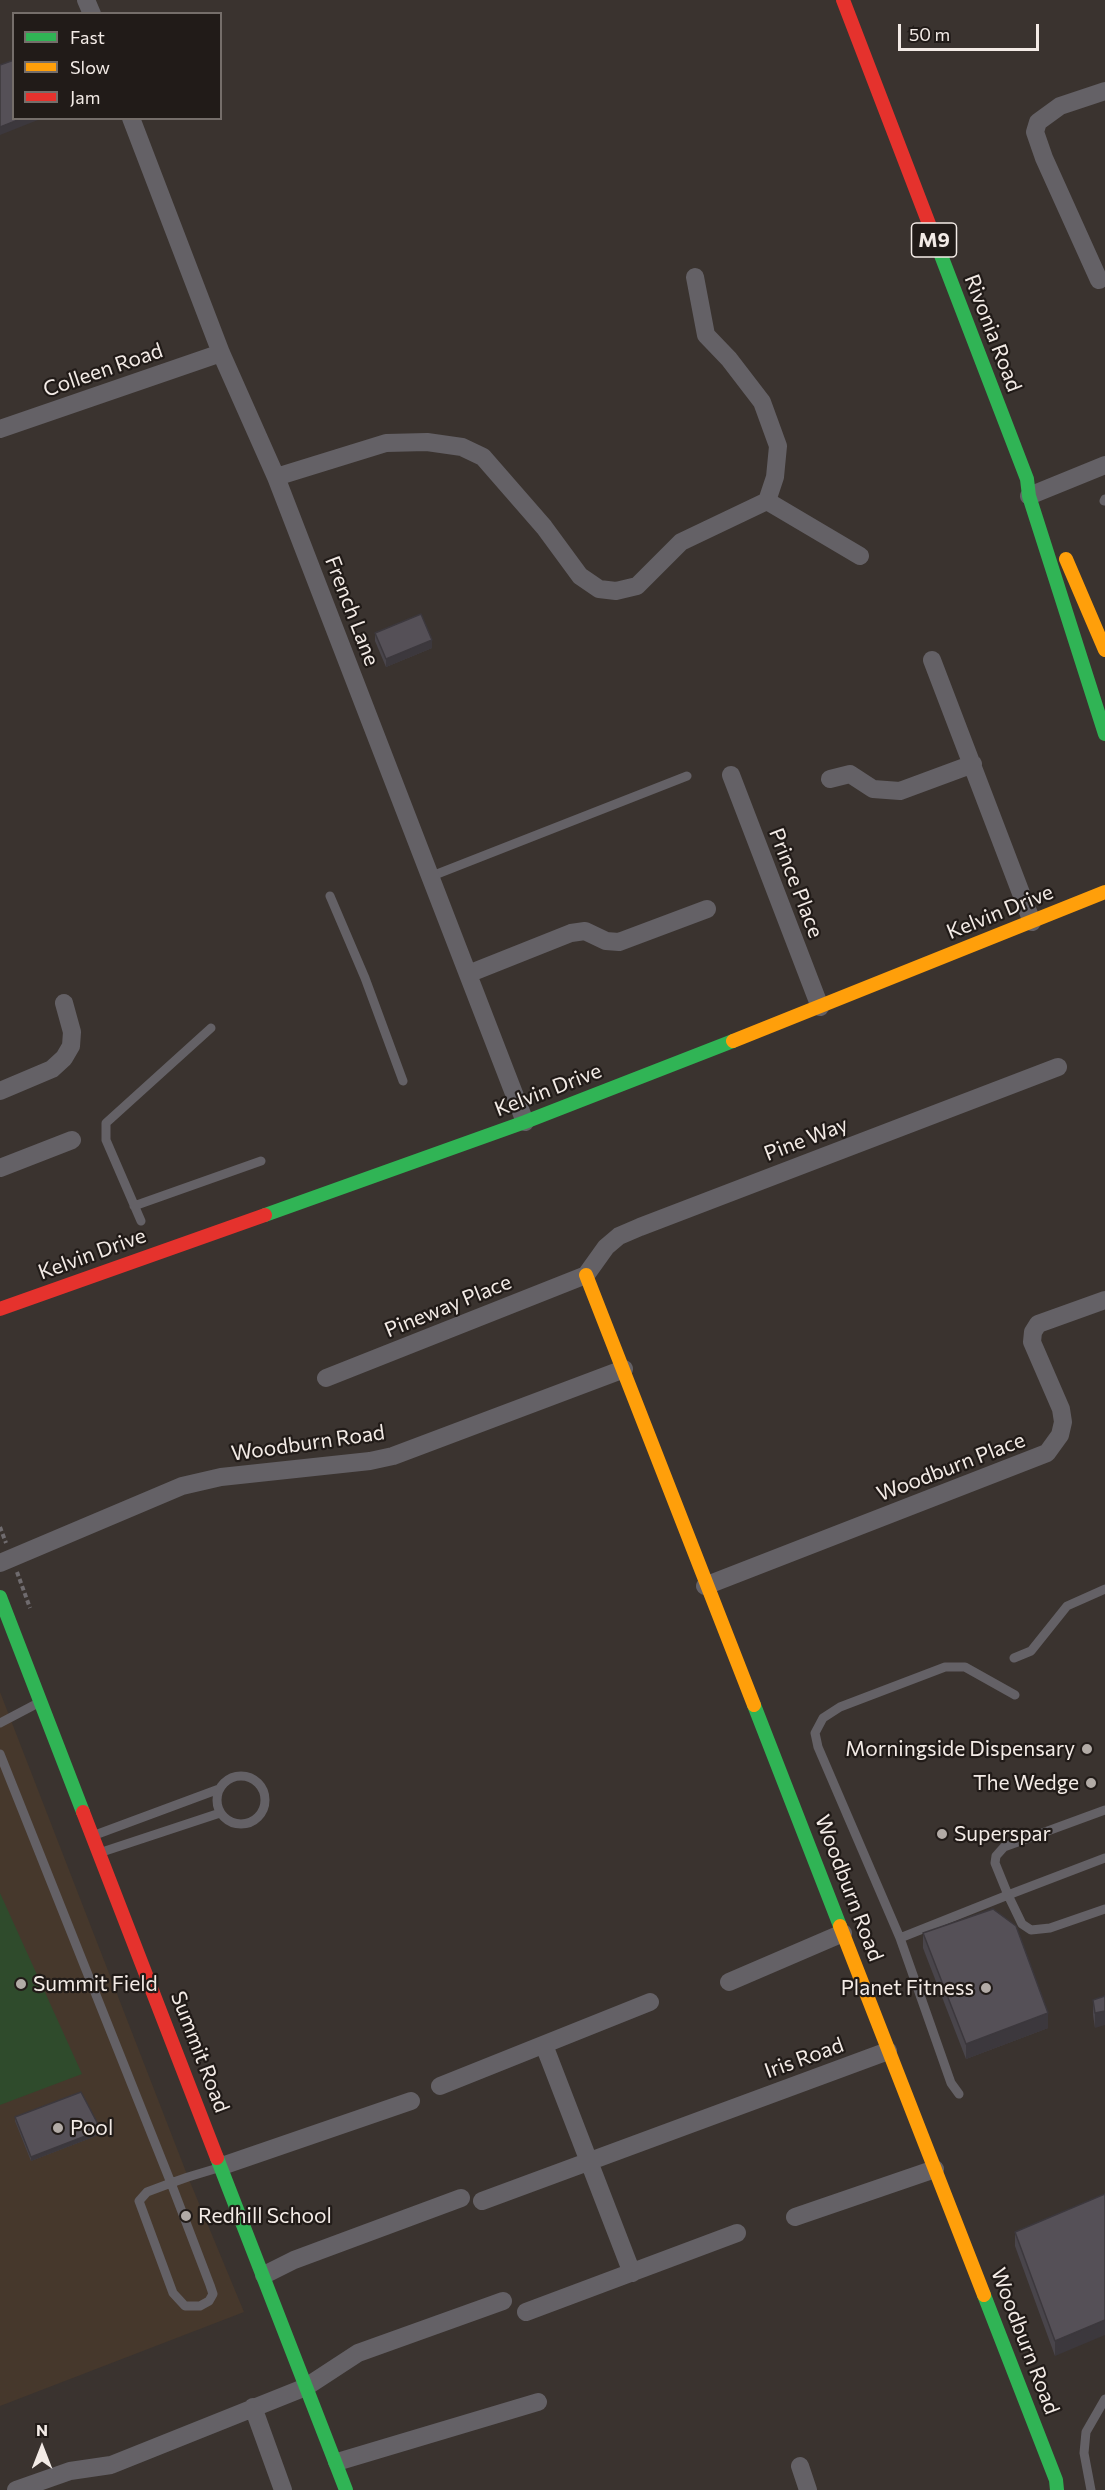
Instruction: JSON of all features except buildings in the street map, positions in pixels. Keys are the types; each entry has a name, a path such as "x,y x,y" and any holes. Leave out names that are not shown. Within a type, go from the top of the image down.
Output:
{"main road":[{"name":"Rivonia Road","path":"843,0 1031,490 1105,650"},
{"name":"Rivonia Road","path":"1031,490 1105,734"},
{"name":"Kelvin Drive","path":"0,1309 525,1122 820,1007 1105,892"},
{"name":"Woodburn Road","path":"586,1275 624,1369 705,1586 1056,2480 1057,2490"},
{"name":"Summit Road","path":"0,1597 346,2490"}],"street":[{"path":"1099,280 1035,132 1038,122 1060,106 1105,91"},
{"name":"French Lane","path":"132,120 220,353 276,477 432,876 525,1122"},
{"path":"276,477 386,443 427,442 462,447 483,458 544,527 580,576 599,589 616,591 637,586 681,542 767,501 775,477 778,446 762,402 729,359 706,335 695,277"},
{"name":"Colleen Road","path":"0,429 220,353"},
{"path":"1031,490 1105,465"},
{"path":"767,501 860,556"},
{"path":"932,660 1032,922"},
{"path":"830,779 850,774 873,789 900,790 973,764"},
{"name":"Prince Place","path":"731,775 820,1007"},
{"path":"468,974 571,933 585,931 606,941 619,942 707,909"},
{"path":"0,1091 52,1069 64,1058 71,1046 72,1032 64,1004"},
{"name":"Pine Way","path":"586,1275 602,1251 619,1236 1058,1067"},
{"path":"0,1168 72,1140"},
{"name":"Pineway Place","path":"326,1378 586,1275"},
{"name":"Woodburn Place","path":"705,1586 1047,1453 1060,1435 1063,1422 1061,1409 1032,1342 1032,1332 1038,1324 1105,1300"},
{"name":"Woodburn Road","path":"0,1563 182,1486 221,1477 370,1461 393,1455 624,1369"},
{"path":"729,1982 843,1933"},
{"path":"440,2086 651,2002"},
{"path":"544,2045 632,2272"},
{"name":"Iris Road","path":"482,2201 888,2052"},
{"path":"222,2166 411,2100"},
{"path":"795,2217 935,2169"},
{"path":"264,2275 294,2260 461,2198"},
{"path":"526,2312 737,2233"},
{"path":"16,2490 70,2471 111,2465 306,2387 358,2353 503,2301"},
{"path":"337,2462 538,2402"},
{"path":"253,2407 284,2490"},
{"path":"800,2466 808,2490"}],"lane":[{"path":"432,876 687,776"},
{"path":"330,896 365,978 404,1081"},
{"path":"141,1221 106,1140 106,1123 212,1028"},
{"path":"134,1206 261,1161"},
{"path":"1014,1658 1031,1651 1067,1606 1105,1589"},
{"path":"959,2094 951,2083 900,1938 818,1747 815,1733 817,1726 830,1712 840,1707 945,1668 964,1668 1015,1695"},
{"path":"0,1723 41,1701"},
{"path":"0,1754 171,2183 213,2294 209,2301 200,2306 185,2306 173,2293 139,2201 147,2192 171,2183 222,2166"},
{"path":"93,1835 219,1789 232,1778 249,1778 261,1788 264,1796 262,1812 249,1823 233,1823 220,1813 217,1797 219,1789"},
{"path":"1105,1810 1009,1845 998,1853 995,1860 1022,1924 1031,1930 1050,1929 1105,1909"},
{"path":"100,1853 220,1813"},
{"path":"900,1938 1105,1858"},
{"path":"1091,2490 1084,2453 1086,2432 1105,2399"}],"shaded area":[{"path":"0,1692 188,2177 244,2312 0,2406"}],"green space":[{"name":"Summit Field","path":"0,1893 82,2074 0,2105"}],"traffic: fast":[{"path":"939,250 1027,479 1029,496 1105,734"},
{"path":"265,1215 525,1122 733,1041"},
{"path":"0,1597 83,1812"},
{"path":"754,1705 840,1926"},
{"path":"217,2158 346,2490"},
{"path":"984,2295 1056,2480 1057,2490"}],"traffic: slow":[{"path":"1066,559 1105,650"},
{"path":"733,1041 1105,892"},
{"path":"586,1275 754,1705"},
{"path":"840,1926 984,2295"}],"traffic: jam":[{"path":"843,0 939,250"},
{"path":"0,1309 265,1215"},
{"path":"83,1812 217,2158"}],"place":[{"name":"Morningside Dispensary","path":"1087,1749"},
{"name":"The Wedge","path":"1091,1783"},
{"name":"Superspar","path":"942,1834"},
{"name":"Summit Field","path":"21,1984"},
{"name":"Planet Fitness","path":"986,1988"},
{"name":"Pool","path":"58,2128"},
{"name":"Redhill School","path":"186,2216"}]}
